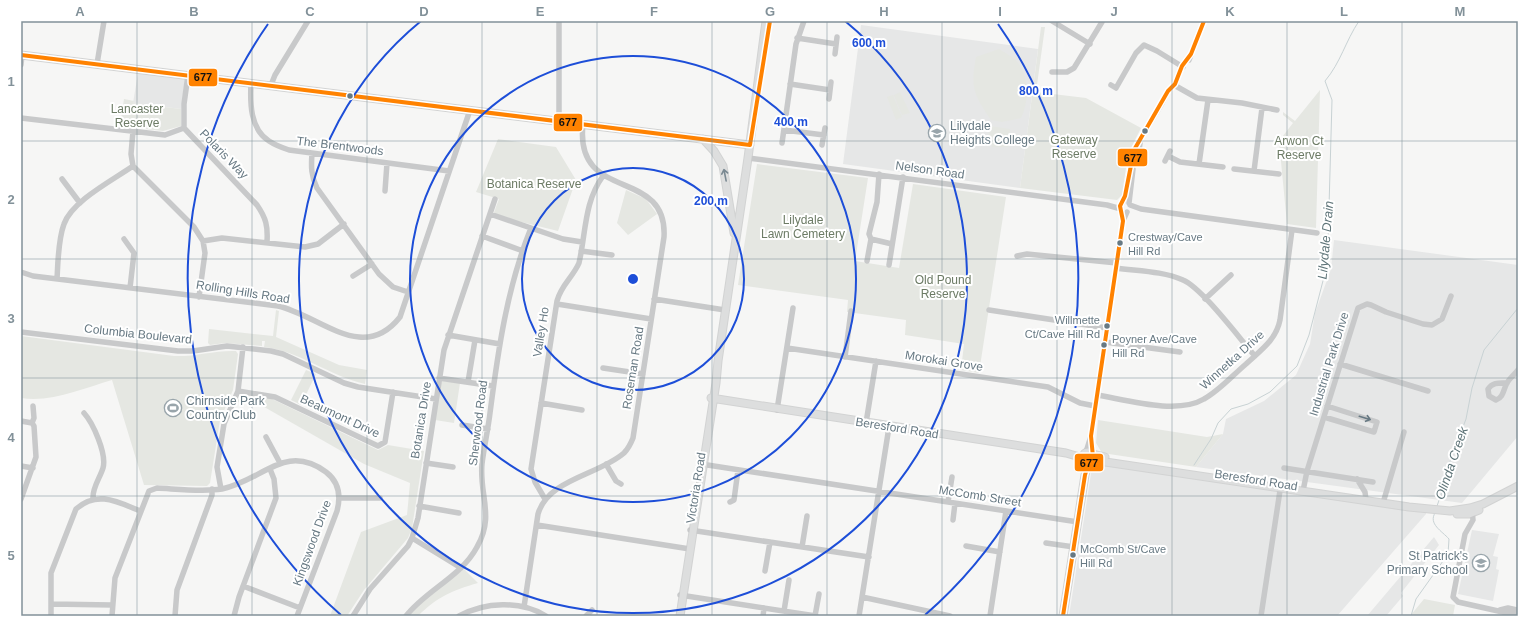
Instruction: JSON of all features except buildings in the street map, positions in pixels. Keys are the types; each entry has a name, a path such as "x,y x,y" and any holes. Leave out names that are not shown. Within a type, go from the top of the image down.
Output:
{"main road":[{"name":"Victoria Road","path":"680,616 750,145 766,21"},
{"name":"Victoria Road","path":"754,116 759,98 770,21"},
{"path":"22,55 750,145"},
{"path":"703,139 718,156 724,170 735,241"},
{"name":"Beresford Road","path":"712,400 1443,510 1458,514 1484,507 1494,499 1518,486"},
{"path":"1063,616 1088,457"},
{"name":"Victoria Road","path":"677,616 682,595"}],"street":[{"path":"97,64 104,21"},
{"path":"271,85 308,21"},
{"path":"559,21 559,121"},
{"path":"782,143 797,38 804,21"},
{"path":"1052,21 1090,44"},
{"path":"1088,457 1125,207 1130,162 1134,150 1165,97 1175,85 1183,67 1190,57 1204,21"},
{"path":"1052,72 1060,74 1074,68 1102,22"},
{"path":"835,54 837,37"},
{"path":"797,38 836,44"},
{"path":"1116,88 1136,53 1143,46 1147,46 1157,51 1183,67"},
{"path":"21,65 22,55"},
{"name":"Polaris Way","path":"188,75 184,104 184,128 257,205 266,217 268,242"},
{"path":"829,99 831,82"},
{"name":"The Brentwoods","path":"251,83 252,115 258,129 268,141 289,150 449,171"},
{"path":"790,84 830,90"},
{"path":"1175,85 1194,97 1208,100 1242,103 1277,110"},
{"path":"1199,164 1208,100"},
{"path":"1254,171 1262,108"},
{"name":"Rolling Hills Road","path":"21,272 34,276 285,308 350,336 365,338 381,335 392,327 400,317 470,110"},
{"path":"21,118 165,135 184,128"},
{"name":"Roseman Road","path":"545,499 554,491 624,453 633,438 664,237 664,222 660,211 652,199 644,193 603,176 595,168 585,153 582,137 583,124"},
{"path":"822,145 825,128"},
{"path":"784,130 824,136"},
{"path":"132,131 131,154 133,166 194,227 203,241 204,253 199,296"},
{"path":"312,153 311,169 313,180 387,283 408,292"},
{"path":"1168,156 1180,162 1223,167"},
{"name":"Nelson Road","path":"748,158 903,177 1317,233"},
{"path":"385,191 387,163"},
{"path":"57,279 64,223 69,214 80,203 133,166"},
{"path":"1234,169 1279,174"},
{"path":"866,261 871,239 869,234 877,202 879,174"},
{"name":"Valley Ho","path":"545,499 535,482 532,469 557,304 561,289 577,267 590,199 603,176"},
{"path":"889,264 903,177"},
{"path":"62,179 80,203"},
{"name":"Botanica Drive","path":"353,616 370,589 412,538 419,506 439,378 448,335 495,199"},
{"path":"490,214 531,228 583,240"},
{"path":"203,241 222,238 305,247 318,244 344,224"},
{"name":"Sherwood Road","path":"406,616 422,598 460,568 471,557 478,546 485,527 486,504 482,468 493,386 509,295 531,228"},
{"name":"Winnetka Drive","path":"1097,395 1175,407 1188,406 1211,394 1272,340 1279,326 1292,230"},
{"path":"482,236 523,251"},
{"path":"124,239 134,253 130,288"},
{"path":"871,239 892,244"},
{"path":"581,251 612,255"},
{"path":"1017,256 1027,254 1116,265 1177,278 1189,283 1205,298 1254,356"},
{"path":"353,276 372,264"},
{"path":"1205,298 1231,275"},
{"name":"Industrial Park Drive","path":"1304,489 1307,471 1356,312 1362,305 1371,305 1386,312 1423,324 1432,325 1442,319 1451,296"},
{"path":"654,299 725,310"},
{"path":"557,304 651,319"},
{"path":"777,410 793,308"},
{"path":"989,310 1107,328"},
{"path":"845,357 851,311"},
{"name":"Columbia Boulevard","path":"21,332 178,351 193,351 227,346 244,347 283,354 344,383 436,399"},
{"path":"448,335 500,344"},
{"path":"468,382 475,340"},
{"path":"1105,342 1180,352"},
{"path":"221,489 217,468 224,424 238,391 244,347"},
{"name":"Morokai Grove","path":"787,348 1048,388 1080,403 1095,406"},
{"path":"866,423 876,361"},
{"path":"1340,364 1428,391"},
{"path":"603,368 643,374"},
{"path":"1507,383 1518,370"},
{"path":"439,378 493,386"},
{"name":"Beaumont Drive","path":"238,391 275,397 378,446 385,442 393,392"},
{"path":"541,403 582,410"},
{"path":"21,499 33,468 36,449 34,426 32,423 34,418 33,406"},
{"path":"1324,416 1374,432 1376,427 1377,422 1327,406"},
{"path":"84,413 91,420 104,460 102,474 94,492 94,498"},
{"path":"21,421 32,423"},
{"path":"462,425 488,429"},
{"path":"859,616 880,492 889,427"},
{"path":"1383,501 1404,432"},
{"path":"266,437 280,463"},
{"name":"Kingswood Drive","path":"140,511 151,490 157,488 221,489 280,463 301,460 316,466 332,478 338,489 340,498 337,511 297,616"},
{"path":"426,463 453,467"},
{"path":"606,464 616,481 621,484"},
{"name":"McComb Street","path":"702,465 1078,522"},
{"path":"21,466 33,468"},
{"path":"234,616 243,586 276,498 274,479 270,468"},
{"path":"1284,468 1373,482"},
{"path":"730,502 734,500 738,470"},
{"path":"948,502 952,477"},
{"path":"1357,479 1365,492 1366,499"},
{"path":"1261,616 1281,486"},
{"path":"175,616 177,590 212,495 212,489"},
{"path":"51,616 51,573 73,515 82,503 94,498 105,498 140,511 115,578 112,616"},
{"path":"340,498 380,498"},
{"path":"524,607 536,525 539,510 545,499"},
{"path":"953,520 955,503"},
{"path":"419,506 459,512"},
{"path":"1473,510 1474,520 1466,532 1454,587 1454,599 1458,602 1500,610 1508,608 1517,612"},
{"path":"990,616 1006,511"},
{"path":"802,547 807,516"},
{"path":"536,525 689,548"},
{"path":"692,530 869,557"},
{"path":"412,538 460,568"},
{"path":"765,571 770,542"},
{"path":"1046,543 1074,547"},
{"path":"966,546 1000,552"},
{"path":"784,611 789,580"},
{"path":"243,586 300,608"},
{"path":"682,595 784,611 791,614 816,616 819,594"},
{"path":"862,597 950,616"},
{"path":"51,604 112,605"},
{"path":"459,616 475,609 490,605 524,607 546,616"},
{"path":"763,616 764,608"},
{"path":"586,616 592,610"}],"shaded area":[{"name":"Lilydale Heights College","path":"861,25 1038,49 1020,188 843,164"},
{"path":"138,73 185,79 181,109 133,103"},
{"path":"1334,240 1518,265 1518,436 1462,503 1196,467 1223,434 1226,419 1264,401 1296,375 1310,344 1315,313 1331,269"},
{"path":"1098,463 1426,514 1337,616 1069,616 1092,467"},
{"name":"St Patrick's Primary School","path":"1472,530 1499,534 1493,556 1498,557 1496,569 1499,570 1493,601 1458,594"},
{"path":"1434,537 1439,545 1401,593 1403,596 1386,616 1367,616"}],"green space":[{"name":"Gateway Reserve","path":"1041,27 1045,27 1036,92 1086,98 1141,128 1128,154 1122,195 1117,200 1020,188"},
{"path":"999,49 1012,57 1019,64 1025,77 1027,91 1027,98 1021,118 1002,122 991,120 977,97 973,76 976,57"},
{"name":"Arwon Ct Reserve","path":"1320,90 1316,228 1287,224 1279,141 1293,123 1283,115 1283,112 1295,121"},
{"path":"900,92 910,113 902,115 894,95"},
{"path":"893,95 902,117 896,120 887,97"},
{"name":"Lancaster Reserve","path":"124,99 134,101 133,103 181,109 181,126 163,131 120,126"},
{"path":"990,126 1010,129 1008,147 992,147 992,145 987,144"},
{"name":"Botanica Reserve","path":"498,139 556,147 576,180 558,231 493,215 499,199 476,192"},
{"path":"757,164 868,178 855,261 899,268 913,184 1006,197 979,373 961,370 964,344 905,335 906,320 847,312 848,300 738,285"},
{"path":"626,190 646,199 657,214 628,235 617,223"},
{"path":"276,310 279,311 276,337 339,365 367,370 365,384 339,375 290,353 264,347 265,341 262,341 262,346 225,343 210,345 208,343 209,329 273,336"},
{"name":"Chirnside Park Country Club","path":"21,336 174,356 190,356 236,351 238,354 233,390 220,420 210,483 207,486 144,485 112,380 56,397 32,399 21,398"},
{"path":"306,370 316,374 301,405 291,400"},
{"path":"443,381 460,383 454,423 435,420 441,383"},
{"path":"242,394 268,397 378,450 388,445 424,451 412,528 408,538 364,590 347,616 330,616 361,532 407,515 410,483 364,464 259,404 237,402"},
{"path":"1098,420 1207,437 1223,434 1196,467 1102,453 1096,443"},
{"path":"464,569 478,583 461,588 446,595 425,609 418,616 408,616 418,605"},
{"path":"1424,599 1455,605 1453,616 1410,616"}],"waterway":[{"name":"Lilydale Drain","path":"1194,465 1211,439 1218,423 1231,409 1248,404 1270,392 1297,366 1309,335 1325,273 1328,243 1332,100 1325,81 1335,67 1359,21"},
{"name":"Olinda Creek","path":"1437,506 1447,478 1449,464 1466,419 1472,388 1484,350 1518,308"},
{"name":"Olinda Creek","path":"1411,616 1416,599 1448,554 1449,539 1433,521 1435,513"}],"transit line":[{"name":"677","path":"750,145 770,21"},
{"name":"677","path":"1063,616 1085,475 1089,462 1093,457 1091,436 1123,221 1120,206 1125,196 1134,150 1168,91 1175,84 1182,66 1191,54 1204,21"},
{"name":"677","path":"21,55 750,145"}],"place":[{"name":"Lilydale Heights College","path":"937,133"},
{"name":"Crestway/Cave Hill Rd","path":"1120,243"},
{"name":"Willmette Ct/Cave Hill Rd","path":"1107,326"},
{"name":"Poyner Ave/Cave Hill Rd","path":"1104,345"},
{"name":"Chirnside Park Country Club","path":"173,408"},
{"name":"McComb St/Cave Hill Rd","path":"1073,555"},
{"name":"St Patrick's Primary School","path":"1481,563"}],"park label":[{"name":"Lilydale Lawn Cemetery","path":"803,227"},
{"name":"Old Pound Reserve","path":"943,287"}]}
